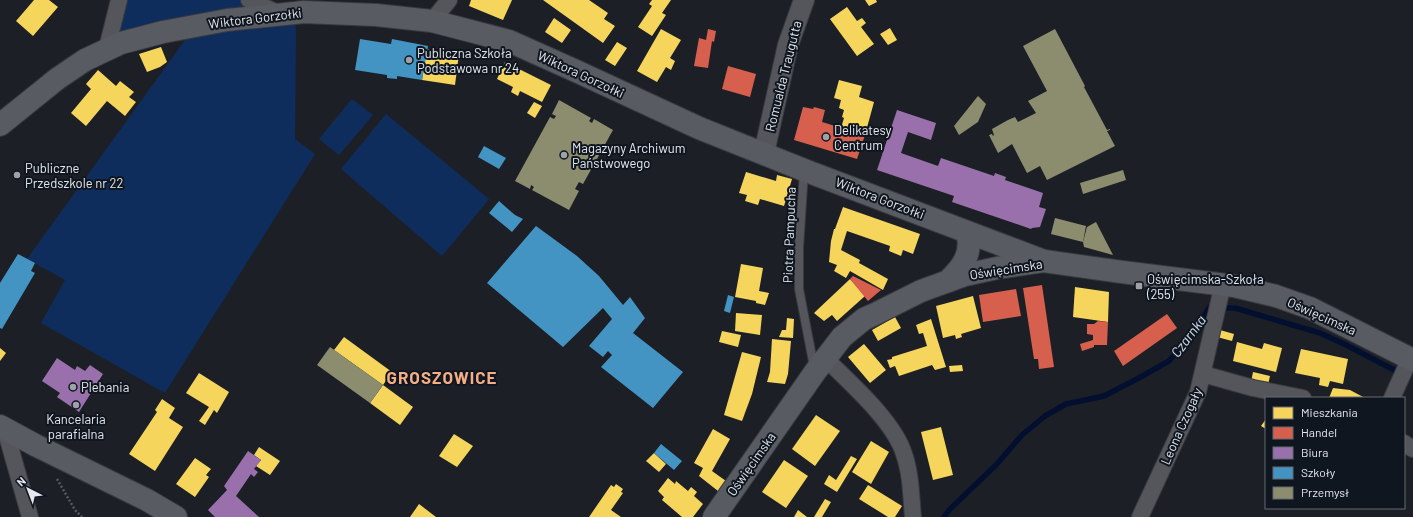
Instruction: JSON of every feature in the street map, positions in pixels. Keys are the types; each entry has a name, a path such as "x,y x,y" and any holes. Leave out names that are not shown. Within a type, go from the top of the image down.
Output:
{"main road":[{"name":"Wiktora Gorzołki","path":"0,125 57,79 84,60 107,48 121,43 193,26 227,20 304,12 376,15 432,21 509,41 699,128 804,170 1044,261"},
{"path":"948,281 964,262 969,245 966,232"},
{"name":"Oświęcimska","path":"714,517 820,365 842,337 864,319 921,291 965,275 997,268 1044,261 1115,272 1223,284 1251,289 1299,304 1325,315 1407,356"},
{"path":"2,427 147,500 176,517"}],"street":[{"path":"107,48 119,0"},
{"path":"249,0 280,14"},
{"path":"432,21 449,0"},
{"name":"Romualda Traugutta","path":"764,154 785,59 794,27 804,0"},
{"name":"Leona Czogały","path":"1140,517 1198,392 1223,284"},
{"path":"1392,397 1407,356"},
{"path":"820,365 862,395 894,433 904,452 910,474 913,517"},
{"path":"1203,374 1253,388 1298,397"},
{"path":"2,427 30,517"}],"lane":[{"name":"Piotra Pampucha","path":"804,170 799,248 799,289 820,365"}],"path":[{"path":"57,478 75,510 82,517"}],"shaded area":[{"path":"119,0 249,0 295,12 295,139 315,154 165,393 41,323 65,280 27,259 185,40 192,27 107,48"},
{"path":"352,99 373,115 339,155 319,139"},
{"path":"386,114 489,199 442,256 341,169"}],"building: Mieszkania":[{"path":"34,0 49,0 58,7 33,36 16,21"},
{"path":"471,0 512,0 503,20 469,6"},
{"path":"543,0 589,0 608,13 604,19 615,26 603,43"},
{"path":"652,0 671,0 662,13 666,15 652,36 638,27 652,6 649,4"},
{"path":"865,0 876,0 877,2 869,6"},
{"path":"847,7 857,21 862,18 866,23 861,27 874,44 857,56 830,19"},
{"path":"554,18 571,30 562,43 545,32"},
{"path":"890,28 897,40 888,45 880,34"},
{"path":"661,29 681,40 670,58 675,61 671,70 666,67 657,82 637,71"},
{"path":"617,42 627,48 615,66 605,60"},
{"path":"161,47 167,62 160,67 147,72 139,54"},
{"path":"427,49 459,54 455,85 422,80"},
{"path":"505,62 551,85 542,102 520,91 518,96 511,92 513,87 497,79"},
{"path":"98,70 116,86 120,81 134,92 129,97 136,102 125,116 107,101 86,126 71,113 91,89 86,84"},
{"path":"839,80 862,86 859,97 874,102 865,135 841,128 844,118 842,117 844,110 839,108 841,100 834,98"},
{"path":"534,102 542,106 535,118 527,113"},
{"path":"746,172 776,181 777,175 792,179 784,206 760,199 758,205 745,201 747,195 739,193"},
{"path":"843,207 920,234 913,254 903,250 901,256 889,251 890,246 847,231 841,250 860,260 859,263 888,279 883,290 850,271 846,278 834,271 837,265 829,262 834,229"},
{"path":"741,264 763,268 759,291 769,293 765,305 756,303 756,301 735,297"},
{"path":"850,279 865,296 837,321 832,315 824,321 814,313"},
{"path":"1075,287 1109,292 1108,322 1073,317"},
{"path":"973,296 981,328 961,334 962,337 956,339 955,335 943,338 936,306"},
{"path":"736,313 762,315 760,335 735,331"},
{"path":"895,317 901,328 878,341 872,330"},
{"path":"787,318 794,319 793,338 779,337 782,330 786,330"},
{"path":"931,319 946,367 935,370 932,365 899,376 895,366 890,368 887,360 927,346 923,333 919,334 916,325"},
{"path":"1220,330 1234,334 1232,341 1217,337"},
{"path":"722,331 741,335 738,347 719,342"},
{"path":"344,337 392,372 383,385 334,350"},
{"path":"772,339 791,341 788,374 785,384 767,382 770,372"},
{"path":"1237,342 1262,349 1264,343 1282,348 1276,372 1233,361"},
{"path":"864,344 886,370 870,383 848,357"},
{"path":"0,348 6,353 0,361"},
{"path":"1301,349 1348,359 1343,384 1330,381 1328,387 1319,385 1320,378 1295,373"},
{"path":"742,352 761,357 752,394 742,421 724,415"},
{"path":"962,365 963,371 950,372 949,366"},
{"path":"1253,372 1270,376 1268,385 1251,382"},
{"path":"199,373 229,392 217,413 214,410 205,425 199,421 209,407 186,393"},
{"path":"383,385 413,407 400,425 370,403"},
{"path":"1333,388 1350,390 1363,397 1329,397"},
{"path":"162,399 175,408 169,418 183,427 155,471 129,454 157,412 155,410"},
{"path":"816,415 840,431 815,466 792,449"},
{"path":"1265,420 1265,428 1261,426"},
{"path":"941,427 953,475 933,480 921,432"},
{"path":"713,429 730,439 712,471 726,481 718,491 699,476 703,468 694,463"},
{"path":"454,434 473,446 457,467 439,456"},
{"path":"871,441 889,452 871,484 852,472"},
{"path":"259,447 280,461 270,475 256,466 261,460 254,455"},
{"path":"654,453 666,464 659,472 646,461"},
{"path":"851,456 857,459 837,492 824,484 829,475 836,480"},
{"path":"195,458 211,469 206,475 209,477 195,497 176,484"},
{"path":"784,460 808,476 786,508 762,492"},
{"path":"668,478 675,484 676,481 688,491 691,487 697,492 694,496 703,504 693,517 682,517 662,500 664,497 658,491"},
{"path":"616,484 623,489 621,492 623,493 611,510 621,517 589,517 611,485 614,487"},
{"path":"868,485 902,506 895,517 888,517 859,499"},
{"path":"825,499 831,502 822,517 814,517"},
{"path":"419,504 436,517 410,517"},
{"path":"798,510 807,517 794,517"}],"building: Handel":[{"path":"708,29 716,31 714,42 712,41 708,68 694,66 699,38 706,40"},
{"path":"728,66 756,74 750,97 722,89"},
{"path":"803,107 813,109 814,107 825,110 822,122 865,135 857,159 794,140"},
{"path":"853,276 881,290 868,301 850,279"},
{"path":"1042,285 1054,367 1039,369 1038,359 1034,359 1023,288"},
{"path":"1016,289 1021,316 983,322 979,295"},
{"path":"1167,314 1177,328 1123,366 1114,351"},
{"path":"1098,321 1108,322 1107,345 1094,345 1094,347 1082,351 1080,344 1093,340 1093,335 1087,334 1087,324 1094,324"}],"building: Biura":[{"path":"897,110 936,123 931,140 908,132 901,153 938,166 941,158 994,176 995,173 1006,177 1005,180 1043,193 1039,207 1046,209 1040,227 1031,229 952,202 954,196 877,170"},
{"name":"Plebania","path":"57,358 75,370 77,366 85,371 90,365 103,374 79,412 57,397 60,393 42,381"},
{"path":"248,451 261,460 254,469 258,472 254,477 251,474 236,496 259,517 215,517 208,510 227,490 224,486"}],"building: Szkoły":[{"path":"360,39 391,44 392,39 428,46 422,80 397,76 397,79 387,78 387,75 355,70"},
{"path":"484,146 506,158 499,169 478,157"},
{"path":"499,201 515,215 523,219 512,232 489,213"},
{"path":"536,226 577,256 599,276 623,305 630,297 645,318 633,333 683,372 653,408 601,367 612,355 608,351 603,357 589,346 612,319 603,308 563,347 487,283"},
{"path":"18,254 35,263 31,271 35,273 2,329 0,328 0,283"},
{"path":"728,295 734,297 730,313 724,311"},
{"path":"661,444 682,461 674,470 654,453"}],"building: Przemysł":[{"path":"1055,29 1107,130 1110,129 1107,131 1115,146 1047,180 1040,166 1027,173 1012,144 998,153 989,135 992,134 993,136 992,129 1008,120 1015,117 1018,122 1036,113 1028,101 1047,91 1023,46"},
{"path":"978,96 986,104 978,122 959,135 954,126"},
{"name":"Magazyny Archiwum Państwowego","path":"559,100 591,118 589,121 592,123 594,119 613,130 583,184 579,182 575,189 579,191 569,210 532,190 534,187 531,185 530,189 515,181 550,117 554,119 556,116 552,114"},
{"path":"1123,170 1126,180 1083,194 1080,183"},
{"path":"1055,218 1086,226 1083,242 1051,234"},
{"path":"1096,222 1113,255 1084,247 1083,242 1087,227"},
{"path":"330,347 383,385 370,403 317,365"}],"waterway":[{"name":"Czarnka","path":"944,517 949,510 996,465 1022,435 1045,416 1066,404 1104,396 1169,361 1193,333 1209,308 1235,308 1320,333 1396,371 1400,365"}],"place":[{"name":"Publiczna Szkoła Podstawowa nr 24","path":"409,60"},
{"name":"Delikatesy Centrum","path":"826,137"},
{"name":"Magazyny Archiwum Państwowego","path":"564,155"},
{"name":"Publiczne Przedszkole nr 22","path":"17,175"},
{"name":"Oświęcimska-Szkoła (255)","path":"1139,286"},
{"name":"Plebania","path":"73,387"},
{"name":"Kancelaria parafialna","path":"76,405"}],"district":[{"name":"GROSZOWICE","path":"442,377"}]}
